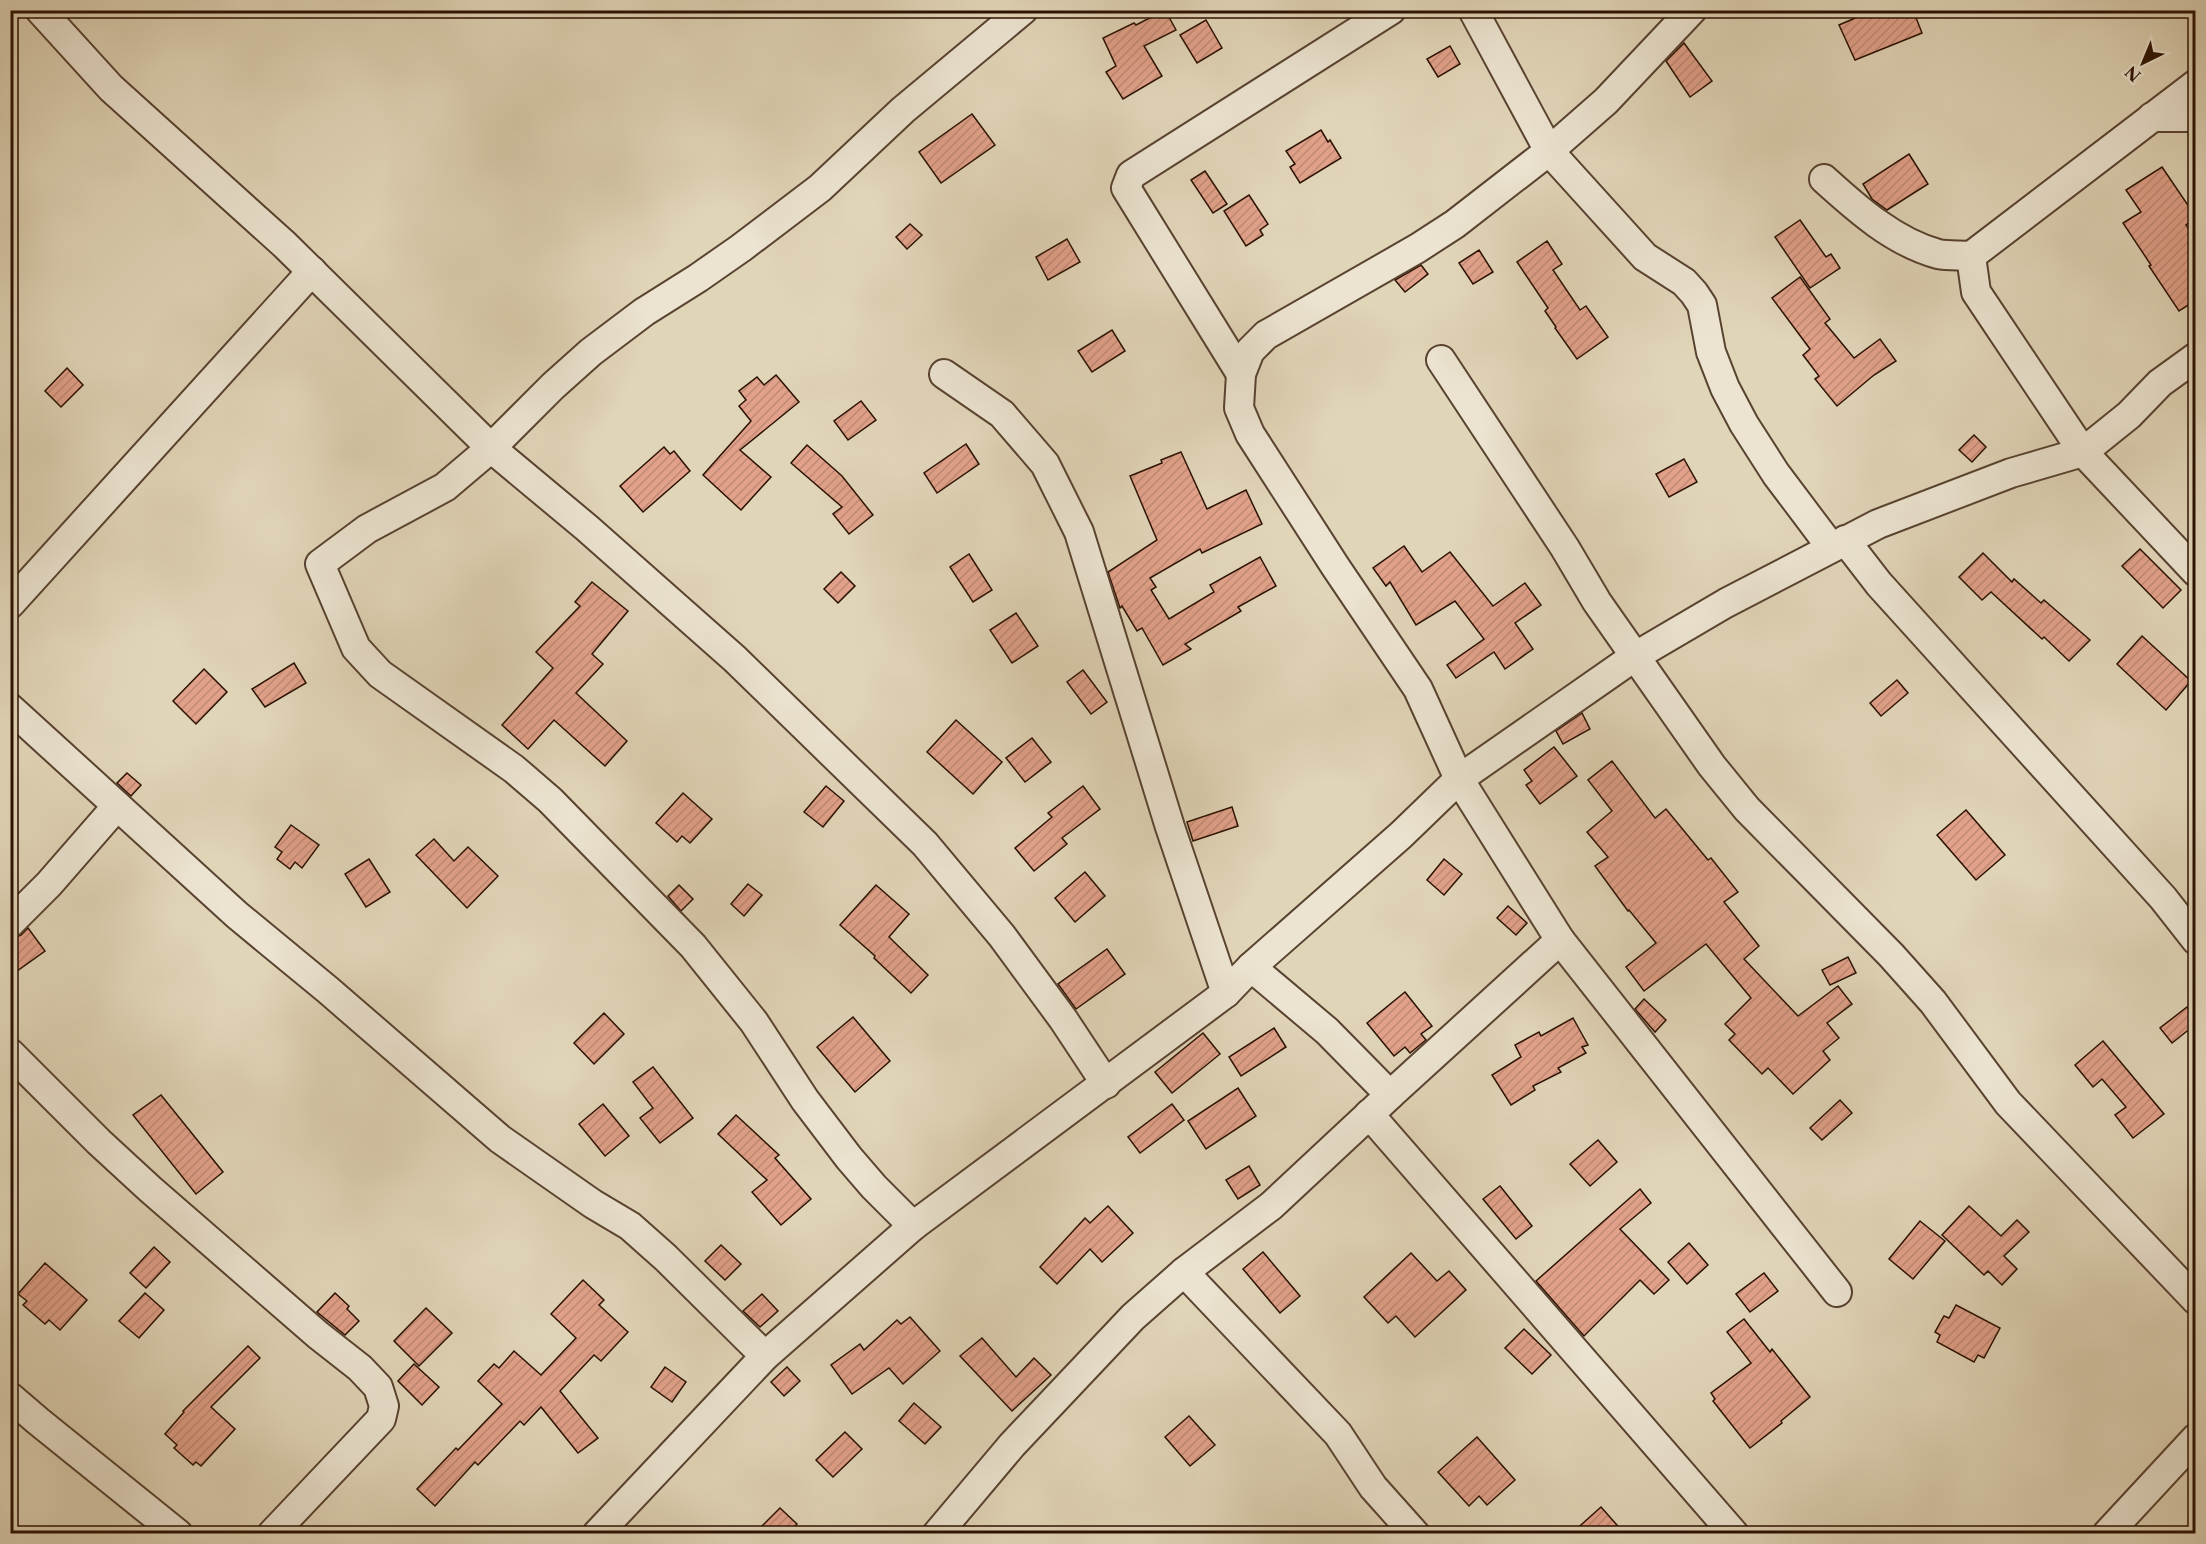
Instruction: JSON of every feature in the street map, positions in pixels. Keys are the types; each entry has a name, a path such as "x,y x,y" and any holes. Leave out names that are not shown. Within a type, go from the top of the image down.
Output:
{"street":[{"path":"40,10 111,88 312,271 491,447 587,528 735,659 925,844 1002,936 1063,1019 1106,1084"},
{"path":"913,1226 849,1158 806,1100 754,1022 693,946 550,800 514,769 380,674 356,648 320,564 367,529 446,487 591,352 644,312 732,254 820,188 903,110 1023,10"},
{"path":"1241,374 1126,188 1131,175 1391,10"},
{"path":"1473,10 1549,151 1645,258 1684,282 1694,293 1702,306 1711,352 1725,388 1744,424 1776,474 1838,544 1879,584 2163,898 2196,940"},
{"path":"1692,10 1606,101 1549,151 1455,224 1418,248 1266,335 1250,351 1241,374 1239,408 1250,434 1418,689 1459,779 1560,940 1837,1292"},
{"path":"1824,179 1864,215 1898,237 1938,254 1971,256 2196,84"},
{"path":"2152,117 2196,117"},
{"path":"1971,256 1976,292 2083,452 2196,572"},
{"path":"10,604 312,271"},
{"path":"597,1533 765,1356 913,1226 1226,993 1251,967 1401,835 1459,779 1635,657 1726,603 1838,544 1878,524 2011,473 2083,452 2129,415 2160,383 2196,357"},
{"path":"1441,360 1635,657 1712,766 1747,809 1891,955 1933,1002 2008,1103 2196,1300"},
{"path":"944,374 1002,414 1045,464 1079,532 1170,827 1226,993"},
{"path":"10,708 237,915 500,1140 593,1204 630,1226 666,1258 765,1356"},
{"path":"10,923 50,884 117,806"},
{"path":"937,1533 1012,1445 1133,1317 1184,1272 1271,1206 1560,940"},
{"path":"1251,967 1327,1031 1390,1095"},
{"path":"10,1053 99,1142 240,1269 360,1368 378,1387 384,1406 381,1419 272,1533"},
{"path":"1369,1114 1734,1533"},
{"path":"1184,1272 1338,1434 1373,1487 1415,1533"},
{"path":"10,1397 178,1533"},
{"path":"2107,1533 2196,1438"}],"building":[{"path":"1165,10 1176,30 1144,46 1162,76 1123,99 1106,72 1116,66 1103,38"},
{"path":"1874,10 1913,10 1922,33 1855,60 1839,25"},
{"path":"1206,20 1222,48 1197,63 1180,35"},
{"path":"1684,43 1712,81 1690,97 1666,61"},
{"path":"1450,46 1460,64 1438,77 1427,59"},
{"path":"972,114 995,145 941,183 919,152"},
{"path":"1321,130 1341,158 1300,183 1290,167 1295,164 1286,151"},
{"path":"1909,154 1928,184 1887,210 1872,199 1863,184"},
{"path":"2162,167 2196,217 2186,225 2196,239 2196,300 2179,311 2123,223 2141,212 2126,190"},
{"path":"1205,171 1227,204 1213,213 1191,180"},
{"path":"1249,195 1268,224 1260,230 1263,235 1246,246 1224,211"},
{"path":"1800,220 1826,257 1831,254 1840,268 1810,288 1775,237"},
{"path":"910,224 922,235 907,249 896,237"},
{"path":"1067,239 1080,262 1048,280 1036,257"},
{"path":"1547,241 1562,264 1553,270 1580,310 1586,306 1608,337 1577,359 1555,328 1545,311 1548,308 1517,262"},
{"path":"1479,250 1493,272 1473,284 1459,263"},
{"path":"1421,265 1428,274 1405,292 1395,280"},
{"path":"1800,277 1830,319 1825,323 1854,358 1880,339 1896,361 1874,375 1837,406 1815,379 1819,376 1803,355 1810,349 1772,298"},
{"path":"1112,330 1125,351 1092,372 1078,351"},
{"path":"67,368 83,385 61,407 45,391"},
{"path":"776,375 799,402 740,450 771,477 741,510 703,475 751,421 739,406 746,400 739,391 757,377 764,385"},
{"path":"861,401 876,420 848,440 834,421"},
{"path":"1974,435 1986,447 1972,462 1959,450"},
{"path":"966,444 979,464 937,493 924,473"},
{"path":"807,445 842,476 873,515 849,534 833,514 842,507 791,463"},
{"path":"664,447 670,454 674,451 690,471 643,512 620,486"},
{"path":"1181,452 1207,509 1246,490 1262,524 1202,553 1200,549 1150,578 1156,587 1151,590 1169,619 1214,592 1210,585 1260,557 1276,586 1238,607 1241,611 1185,644 1191,649 1163,665 1142,628 1137,631 1122,606 1120,608 1108,572 1157,540 1130,476 1162,463 1161,460"},
{"path":"1684,459 1697,482 1669,497 1656,474"},
{"path":"1404,546 1422,572 1450,552 1493,606 1525,583 1541,605 1515,623 1533,649 1505,669 1494,652 1456,678 1447,665 1484,639 1455,601 1416,625 1390,582 1386,586 1373,568"},
{"path":"2140,549 2181,590 2163,608 2122,566"},
{"path":"1983,553 2012,582 2014,579 2041,603 2044,600 2090,640 2069,661 1991,592 1982,600 1959,577"},
{"path":"969,554 992,590 973,602 950,567"},
{"path":"841,572 855,586 838,603 824,589"},
{"path":"592,582 628,611 592,654 603,664 576,693 627,741 605,766 554,720 528,749 502,725 553,668 536,652 580,606 575,602"},
{"path":"1016,613 1038,646 1012,663 990,630"},
{"path":"2142,636 2191,681 2166,710 2117,664"},
{"path":"294,663 306,683 265,707 252,689"},
{"path":"204,669 227,692 196,724 173,701"},
{"path":"1083,670 1107,702 1091,714 1067,682"},
{"path":"1897,680 1908,693 1881,716 1870,703"},
{"path":"1582,713 1590,729 1563,744 1556,731"},
{"path":"956,720 1002,762 973,794 927,752"},
{"path":"1032,738 1051,762 1025,782 1006,758"},
{"path":"1554,747 1577,776 1540,804 1526,785 1532,781 1524,770"},
{"path":"1612,761 1655,818 1666,809 1708,860 1711,858 1738,892 1724,902 1759,946 1744,959 1798,1016 1838,986 1852,1004 1827,1023 1839,1038 1823,1051 1830,1060 1793,1094 1768,1068 1762,1074 1729,1040 1735,1034 1725,1024 1751,998 1706,944 1644,991 1626,967 1656,943 1628,911 1595,866 1608,857 1587,832 1612,811 1588,780"},
{"path":"127,773 141,785 131,796 117,783"},
{"path":"826,786 844,801 823,827 804,812"},
{"path":"1083,786 1100,809 1062,838 1067,844 1034,871 1015,848 1052,817 1048,813"},
{"path":"683,793 712,819 690,843 682,836 677,842 656,823"},
{"path":"1232,807 1238,826 1193,841 1187,822"},
{"path":"1966,810 2005,855 1976,880 1937,835"},
{"path":"291,825 319,845 302,868 295,862 290,869 277,859 282,852 275,847"},
{"path":"434,839 454,861 468,847 498,876 467,908 416,855"},
{"path":"369,859 390,892 366,907 345,874"},
{"path":"1444,859 1462,874 1444,895 1427,880"},
{"path":"1085,872 1105,896 1075,922 1055,898"},
{"path":"748,884 762,895 744,916 731,904"},
{"path":"679,885 693,899 681,911 668,896"},
{"path":"876,885 909,914 889,937 928,975 911,993 874,958 875,956 840,925"},
{"path":"1508,906 1527,923 1516,935 1497,918"},
{"path":"28,928 45,951 10,976 10,939 21,935"},
{"path":"1107,949 1125,974 1076,1009 1058,984"},
{"path":"1848,957 1856,973 1830,985 1822,970"},
{"path":"1405,992 1432,1026 1421,1034 1426,1040 1410,1053 1405,1047 1394,1056 1367,1023"},
{"path":"1644,999 1666,1020 1655,1032 1635,1009"},
{"path":"2187,1007 2196,1018 2196,1024 2172,1043 2160,1028"},
{"path":"604,1013 624,1034 594,1064 574,1043"},
{"path":"853,1017 890,1061 855,1092 817,1047"},
{"path":"1573,1018 1588,1045 1582,1047 1586,1053 1558,1068 1561,1072 1533,1086 1535,1090 1511,1105 1492,1075 1521,1057 1515,1045 1539,1032 1541,1036"},
{"path":"1274,1028 1286,1047 1241,1076 1229,1057"},
{"path":"1203,1033 1220,1054 1172,1093 1155,1072"},
{"path":"2103,1041 2164,1114 2133,1138 2115,1115 2126,1107 2102,1079 2093,1087 2075,1065"},
{"path":"653,1067 693,1118 660,1143 640,1118 653,1108 633,1082"},
{"path":"1238,1088 1256,1116 1206,1149 1188,1121"},
{"path":"161,1095 223,1172 196,1194 133,1115"},
{"path":"1840,1100 1852,1113 1822,1140 1810,1128"},
{"path":"603,1104 629,1136 605,1156 579,1124"},
{"path":"1172,1104 1184,1120 1140,1153 1128,1137"},
{"path":"736,1115 779,1155 775,1158 811,1199 781,1225 752,1192 767,1180 718,1134"},
{"path":"1598,1140 1617,1162 1590,1186 1570,1164"},
{"path":"1249,1166 1260,1185 1238,1199 1226,1180"},
{"path":"1500,1186 1532,1226 1516,1239 1483,1199"},
{"path":"1640,1189 1651,1203 1620,1229 1669,1280 1654,1294 1640,1280 1584,1336 1536,1281"},
{"path":"1108,1206 1133,1233 1102,1262 1090,1249 1057,1284 1040,1267 1085,1218 1090,1223"},
{"path":"1969,1206 2001,1236 2017,1220 2029,1232 2004,1256 2017,1269 2002,1285 1988,1271 1984,1275 1942,1235"},
{"path":"1920,1221 1945,1241 1913,1279 1889,1259"},
{"path":"1689,1243 1708,1265 1687,1284 1668,1262"},
{"path":"721,1245 741,1264 725,1280 705,1261"},
{"path":"154,1247 170,1262 146,1288 130,1273"},
{"path":"1263,1252 1300,1296 1280,1313 1243,1269"},
{"path":"1411,1253 1437,1281 1449,1271 1466,1290 1415,1337 1396,1316 1388,1323 1364,1297"},
{"path":"45,1263 87,1300 60,1330 49,1320 45,1324 23,1305 27,1301 18,1294"},
{"path":"1764,1273 1778,1291 1750,1312 1736,1294"},
{"path":"583,1280 604,1300 599,1305 628,1332 601,1361 594,1355 560,1391 598,1438 578,1453 541,1407 524,1425 520,1421 478,1465 475,1462 435,1506 417,1489 502,1404 478,1381 494,1364 499,1368 514,1351 541,1375 576,1338 551,1314"},
{"path":"145,1293 164,1310 139,1338 119,1321"},
{"path":"335,1293 349,1306 347,1309 359,1321 345,1335 317,1312"},
{"path":"762,1294 778,1311 760,1327 743,1311"},
{"path":"1956,1305 2000,1328 1984,1358 1978,1355 1974,1362 1937,1342 1940,1335 1935,1332 1944,1316 1949,1318"},
{"path":"426,1308 452,1333 419,1366 394,1341"},
{"path":"910,1317 940,1351 903,1384 889,1368 852,1394 831,1365 860,1344 864,1350 897,1320 901,1324"},
{"path":"1744,1319 1770,1352 1772,1349 1810,1397 1750,1448 1713,1401 1715,1399 1711,1393 1751,1363 1727,1332"},
{"path":"1524,1329 1551,1355 1532,1374 1505,1348"},
{"path":"982,1338 1016,1377 1034,1358 1051,1375 1012,1411 960,1356"},
{"path":"248,1346 260,1358 211,1407 235,1429 201,1466 196,1462 193,1465 174,1448 177,1445 165,1434 183,1411"},
{"path":"414,1364 439,1387 422,1405 398,1381"},
{"path":"665,1367 686,1382 672,1402 651,1387"},
{"path":"787,1367 800,1381 784,1396 771,1382"},
{"path":"914,1403 941,1427 925,1444 899,1421"},
{"path":"1189,1416 1215,1445 1190,1466 1165,1437"},
{"path":"845,1432 862,1449 833,1477 816,1460"},
{"path":"1477,1437 1515,1480 1487,1505 1479,1496 1469,1506 1438,1472"},
{"path":"1601,1507 1624,1533 1572,1533"},
{"path":"780,1508 797,1524 788,1533 755,1533"}]}
